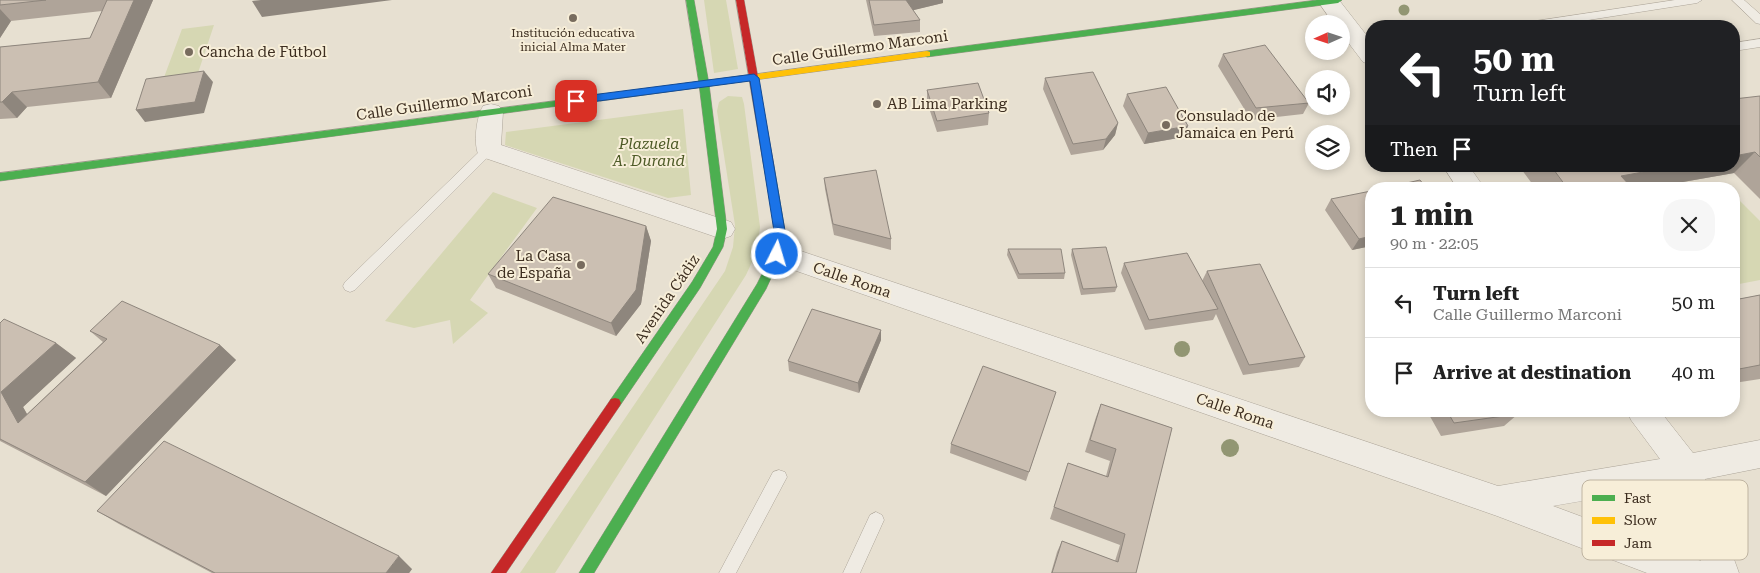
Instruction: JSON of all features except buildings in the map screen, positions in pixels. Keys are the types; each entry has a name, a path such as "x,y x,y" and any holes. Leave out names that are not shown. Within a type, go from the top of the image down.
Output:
{"main road":[{"name":"Avenida Cádiz","path":"498,573 696,285 718,247 722,229 704,84 690,0"},
{"path":"586,573 762,286 777,254 780,231 740,0"},
{"name":"Calle Guillermo Marconi","path":"0,177 1332,0"}],"street":[{"path":"1332,0 1365,48"},
{"path":"491,112 488,150 722,229"},
{"name":"Calle Roma","path":"777,254 1497,501 1582,533"},
{"path":"1647,417 1686,469 1690,480"},
{"path":"1621,480 1760,454"},
{"path":"1497,501 1582,487"},
{"name":"Calle Roma","path":"1655,560 1690,573"},
{"path":"1718,560 1722,573"}],"lane":[{"path":"1564,20 1679,1 1697,0"},
{"path":"1737,0 1760,20"},
{"path":"1740,46 1760,43"},
{"path":"350,286 488,150"},
{"path":"727,573 779,477"},
{"path":"851,573 876,520"}],"green space":[{"path":"704,0 726,0 738,69 714,73"},
{"name":"Cancha de Fútbol","path":"214,25 197,76 163,80 182,29"},
{"path":"728,96 742,97 744,104 760,227 757,251 746,275 555,573 520,573 725,271 733,247 735,225 717,111 719,102"},
{"name":"Plazuela A. Durand","path":"683,109 691,195 668,198 505,145 506,132"},
{"path":"493,192 537,208 470,300 488,313 453,344 450,320 414,328 385,321"},
{"path":"1740,201 1760,221 1760,280 1740,284"}],"traffic: fast":[{"path":"615,403 696,285 718,247 722,229 704,84 690,0"},
{"path":"927,54 1338,0"},
{"path":"0,177 600,98"},
{"path":"586,573 762,286 777,254 780,231 769,166"}],"traffic: slow":[{"path":"600,98 927,54"}],"traffic: jam":[{"path":"740,0 769,166"},
{"path":"498,573 615,403"}],"place":[{"name":"Institución educativa inicial Alma Mater","path":"573,18"},
{"name":"Cancha de Fútbol","path":"189,52"},
{"name":"AB Lima Parking","path":"877,104"},
{"name":"Consulado de Jamaica en Perú","path":"1166,125"},
{"name":"La Casa de España","path":"581,265"}],"route":[{"path":"576,101 754,78 780,231 780,243 777,254"}]}
